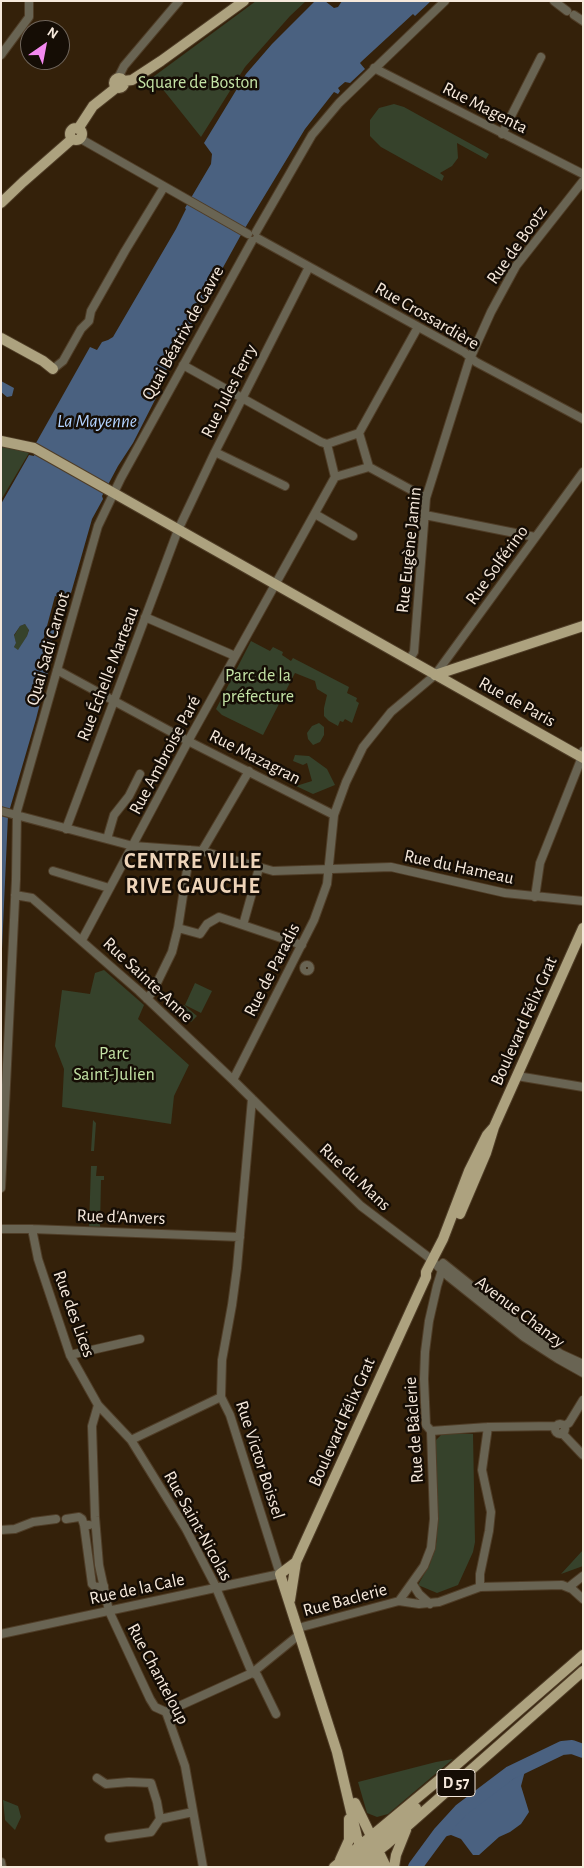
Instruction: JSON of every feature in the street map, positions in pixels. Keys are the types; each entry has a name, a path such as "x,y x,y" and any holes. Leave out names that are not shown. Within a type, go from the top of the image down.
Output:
{"main road":[{"path":"1,203 77,136 92,106 120,82 132,80 244,1"},
{"path":"1,338 52,368"},
{"name":"Rue de Paris","path":"1,441 34,448 409,660 582,755"},
{"path":"436,674 583,626"},
{"name":"Boulevard Félix Grat","path":"280,1574 296,1562 426,1277 438,1263 477,1175 494,1127 583,928"},
{"path":"290,1601 296,1562"},
{"name":"Rue Victor Boissel","path":"280,1574 290,1601 367,1853"},
{"name":"D 57","path":"367,1853 421,1794 583,1655"},
{"name":"D 57","path":"340,1866 367,1853 409,1824 583,1671"},
{"path":"340,1762 338,1776 350,1821 349,1840 340,1866"},
{"name":"Rue Victor Boissel","path":"340,1762 358,1810 367,1853"},
{"path":"394,1867 400,1843 409,1824"},
{"path":"367,1853 377,1867"},
{"path":"367,1853 386,1867"}],"street":[{"path":"1,55 29,17 29,1"},
{"path":"120,82 124,66 179,1"},
{"name":"Quai Béatrix de Gavre","path":"114,493 182,364 312,135 339,103 445,1"},
{"path":"554,1 567,10"},
{"path":"574,15 583,21"},
{"path":"502,134 541,57"},
{"name":"Rue Magenta","path":"374,68 583,174"},
{"name":"Rue Crossardière","path":"77,136 164,187 418,327 476,362 583,419"},
{"name":"Rue de Bootz","path":"470,357 491,312 516,266 583,182"},
{"path":"52,368 63,361 81,329 89,322 91,311 164,187"},
{"name":"Rue Jules Ferry","path":"178,530 215,452 309,267"},
{"path":"182,364 327,444 359,433 418,327"},
{"name":"Rue Eugène Jamin","path":"409,660 414,652 426,498 470,357"},
{"path":"359,433 369,467"},
{"path":"327,444 335,477 369,467 426,498"},
{"path":"215,452 285,486"},
{"name":"Rue Solférino","path":"334,815 352,769 367,741 391,712 436,674 583,472"},
{"name":"Rue Ambroise Paré","path":"82,940 188,741 335,477"},
{"name":"Quai Sadi Carnot","path":"1,1188 17,815 98,526 114,493"},
{"path":"315,514 353,536"},
{"path":"425,515 535,537"},
{"name":"Rue Échelle Marteau","path":"66,829 178,530"},
{"path":"145,616 236,656"},
{"name":"Rue Mazagran","path":"57,670 114,699 188,741 334,815"},
{"path":"535,897 540,863 582,755"},
{"path":"202,851 249,771"},
{"path":"108,839 114,815 128,796 140,774"},
{"name":"Rue du Hameau","path":"1,811 133,846 202,851 273,871 391,867 505,894 583,901"},
{"name":"Rue de Paradis","path":"233,1080 314,920 327,884 334,815"},
{"path":"147,999 154,991 172,952 178,928 190,850"},
{"path":"243,925 259,868"},
{"path":"53,871 109,888"},
{"name":"Rue Sainte-Anne","path":"15,895 32,898 82,940 252,1099"},
{"path":"178,928 200,934 207,924 219,917 302,945"},
{"path":"293,962 304,967"},
{"path":"517,1076 583,1087"},
{"name":"Rue Victor Boissel","path":"252,1099 240,1237 232,1305 222,1360 222,1397 228,1408 280,1574"},
{"name":"Rue du Mans","path":"252,1099 345,1192 384,1225 438,1263"},
{"name":"Rue d'Anvers","path":"1,1229 240,1237"},
{"name":"Rue des Lices","path":"32,1229 38,1259 70,1355 98,1405"},
{"name":"Avenue Chanzy","path":"438,1263 561,1354 583,1364"},
{"name":"Avenue Chanzy","path":"438,1263 524,1337 583,1373"},
{"name":"Rue de Bâclerie","path":"414,1586 431,1548 434,1510 431,1431 426,1425 424,1379 425,1352 429,1321 437,1286 438,1263"},
{"path":"70,1355 140,1339"},
{"path":"131,1440 222,1397"},
{"path":"431,1431 488,1427 561,1428 569,1423 583,1400"},
{"name":"Rue Saint-Nicolas","path":"98,1405 131,1440 186,1530 216,1588 252,1673 257,1675 276,1714"},
{"name":"Rue Chanteloup","path":"98,1405 92,1426 96,1525 98,1555 109,1611 150,1699 156,1708 166,1712 185,1766 203,1867"},
{"path":"480,1587 480,1574 490,1523 488,1498 482,1470 488,1427"},
{"path":"561,1428 583,1455"},
{"path":"1,1530 15,1529 32,1522 56,1519"},
{"path":"66,1519 82,1519 92,1584 95,1587 104,1586"},
{"path":"84,1526 96,1525"},
{"path":"88,1556 98,1555"},
{"name":"Rue de la Cale","path":"1,1634 280,1574"},
{"path":"569,1587 583,1576"},
{"path":"409,1602 430,1604 480,1587 556,1584 569,1587 583,1599"},
{"path":"414,1586 430,1604"},
{"name":"Rue Baclerie","path":"399,1601 414,1586"},
{"name":"Rue Baclerie","path":"299,1631 399,1601 409,1602 414,1586"},
{"path":"166,1712 252,1673 299,1631"},
{"path":"97,1778 106,1784 150,1783 157,1802 160,1819"},
{"path":"110,1838 151,1832 160,1819 193,1812"},
{"path":"1,1862 2,1867"}],"green space":[{"name":"Square de Boston","path":"256,1 306,1 290,16 245,67 201,137 153,77"},
{"path":"394,104 404,107 489,154 486,159 457,143 458,158 452,166 440,173 444,176 442,181 381,147 370,136 370,120 379,108"},
{"path":"1,447 14,448 29,453 1,500"},
{"path":"25,624 29,629 18,651 14,647 16,643 14,636 20,626"},
{"name":"Parc de la préfecture","path":"251,641 270,651 273,647 283,652 282,655 291,661 293,658 349,687 347,693 357,698 356,701 359,703 352,723 345,719 343,722 340,721 338,726 329,721 324,716 327,695 317,689 315,681 295,673 263,735 222,715 216,709"},
{"path":"319,723 324,727 324,735 320,742 313,745 308,739 307,733 312,726"},
{"path":"295,755 309,756 327,769 335,785 313,794 296,786 312,781 307,763 303,765 293,761"},
{"name":"Parc Saint-Julien","path":"104,970 144,1005 138,1019 189,1065 174,1096 171,1124 62,1107 64,1069 55,1046 62,990 90,994 95,973"},
{"path":"195,983 212,991 201,1013 185,1005"},
{"path":"184,1005 197,1016 191,1022 179,1011"},
{"path":"93,1120 96,1123 94,1151 91,1151"},
{"path":"91,1166 97,1166 96,1176 104,1176 104,1180 101,1180 100,1228 89,1227"},
{"path":"442,1434 473,1434 475,1542 473,1552 458,1585 437,1593 418,1585 430,1564 437,1540 435,1441"},
{"path":"583,1550 583,1566 561,1574"},
{"path":"453,1759 388,1814 377,1817 367,1813 358,1782"},
{"path":"3,1800 18,1806 21,1817 15,1830 5,1820"}],"water":[{"name":"La Mayenne","path":"315,1 325,1 334,8 338,7 342,1 431,1 415,16 413,14 360,63 365,69 350,83 345,82 338,88 340,91 338,94 334,92 305,129 242,233 162,378 163,382 159,383 156,388 160,390 133,443 102,496 103,499 92,519 69,600 64,599 63,602 51,643 55,644 36,719 8,815 1,971 1,504 29,455 34,456 36,443 90,347 97,350 102,342 113,337 176,229 185,208 211,164 212,154 204,143 246,74 272,44","holes":["55,596 58,597 58,600 46,641 43,641","25,624 29,630 18,650 14,647 16,643 14,635 20,626"]},
{"path":"1,381 14,388 12,396 7,397 1,392"},
{"path":"525,1771 521,1786 529,1812 521,1824 499,1837 479,1855 473,1855 461,1839 451,1835 443,1837 467,1809"}],"waterway":[{"path":"415,1867 440,1833 461,1810 510,1773 562,1748 572,1747 583,1751"}],"district":[{"name":"CENTRE VILLE RIVE GAUCHE","path":"193,874"}]}
